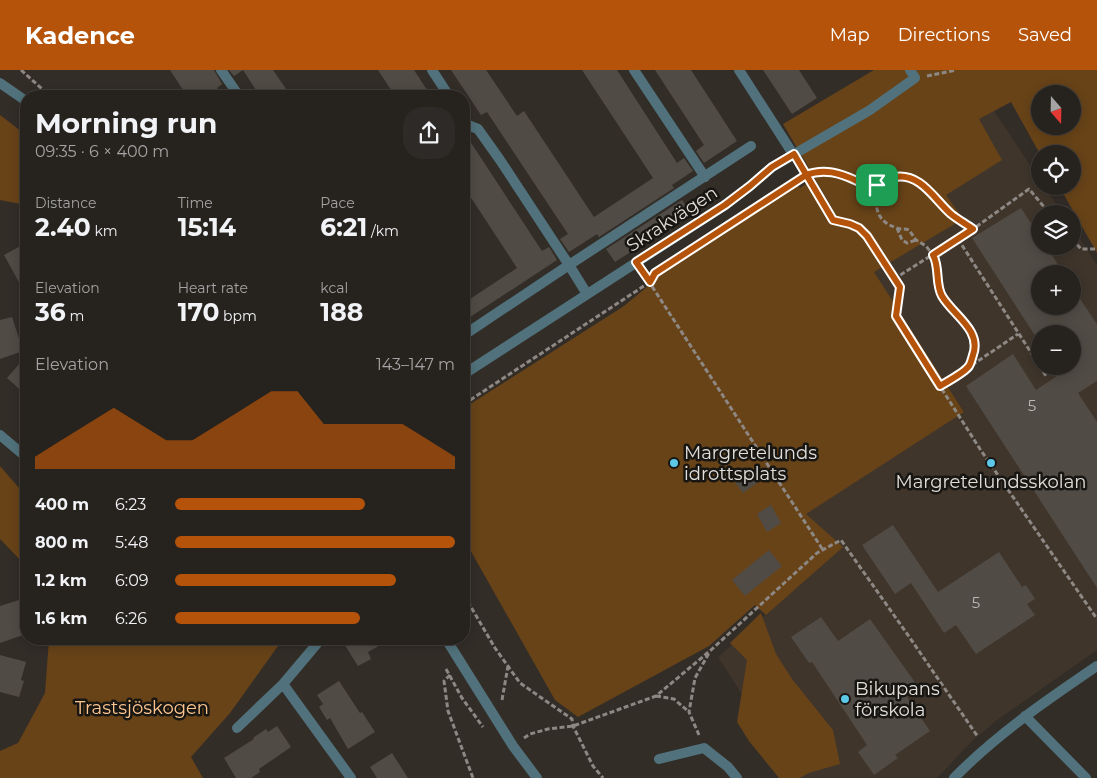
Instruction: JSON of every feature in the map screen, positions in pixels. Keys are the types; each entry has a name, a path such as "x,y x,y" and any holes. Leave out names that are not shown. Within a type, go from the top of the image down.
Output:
{"street":[{"path":"221,70 235,90"},
{"path":"432,70 445,90"},
{"name":"Skrakvägen","path":"634,70 705,177"},
{"path":"740,70 794,154"},
{"name":"Skrakvägen","path":"470,370 725,205 772,167 870,110 912,74"},
{"path":"0,83 20,97"},
{"path":"470,126 478,129 500,160 587,294"},
{"path":"470,331 751,146"},
{"path":"0,434 20,452"},
{"path":"237,728 283,684 316,645"},
{"path":"449,645 513,746 537,778"},
{"path":"954,778 987,746 1025,716 1097,666"},
{"path":"283,684 351,778"},
{"path":"1025,716 1086,778"},
{"path":"659,759 704,748 728,767 737,778"}],"path":[{"path":"21,70 43,90"},
{"path":"912,74 956,70"},
{"path":"794,154 833,220 859,228 867,236 900,287 896,316 980,449 1097,619"},
{"path":"470,400 650,282 655,273 815,171 842,174 867,185 877,185 896,177 907,177 918,182 951,214 973,229"},
{"path":"877,185 875,204 877,212 887,222 897,228 909,230 916,240 926,246 933,255 941,294 970,328 976,341 969,366"},
{"path":"894,279 958,239 1029,189 1042,205"},
{"path":"897,228 902,240 907,243 916,240"},
{"path":"958,239 1046,376"},
{"path":"1081,248 1097,249"},
{"path":"636,262 823,550"},
{"path":"940,386 1018,334"},
{"path":"522,740 530,734 548,728 573,726 656,696 711,650 817,553 841,540 980,739"},
{"path":"470,605 520,683 572,719 573,726 593,766 603,778"},
{"path":"689,712 695,678 711,650"},
{"path":"444,665 462,698 485,730"},
{"path":"461,665 444,681 448,712 473,778"},
{"path":"502,706 502,692 508,666"},
{"path":"656,696 674,699 689,712 704,748"}],"shaded area":[{"name":"Margretelundsskolan","path":"992,108 1031,166 1031,195 1050,195 1057,205 1031,205 1031,255 1081,255 1081,240 1097,265 1097,650 997,720 973,740 937,778 796,778 718,657 842,547 805,514 964,411 806,169"}],"green space":[{"name":"Margretelunds idrottsplats","path":"874,70 1097,70 1097,253 1081,225 1081,205 1070,205 1064,195 1081,195 1081,145 1035,145 1011,102 979,119 1002,160 946,195 963,219 874,272 964,412 806,514 843,547 766,615 755,605 709,646 578,717 555,700 470,550 470,404 624,306 654,281 652,277 797,184 800,188 813,179 834,211 783,124"},
{"path":"0,115 20,130 20,204 0,200"},
{"path":"0,466 20,489 20,560 0,539"},
{"path":"761,613 776,654 792,679 833,730 840,764 809,773 799,778 779,778 749,741 737,722 747,660 730,643"},
{"name":"Trastsjöskogen","path":"49,645 279,645 230,713 191,757 203,778 0,778 0,751 18,743 45,693"}],"building":[{"path":"170,70 214,70 222,84 217,88 218,90 183,90"},
{"path":"229,70 243,70 234,76"},
{"path":"243,70 273,70 287,90 256,90"},
{"path":"378,70 414,70 427,90 391,90"},
{"path":"451,70 486,70 517,116 524,111 594,217 653,178 582,70 617,70 677,163 684,158 693,171 672,185 674,188 599,237 597,234 569,252 560,239 568,234 487,112 481,115 470,98 470,90 464,90"},
{"path":"655,70 691,70 737,141 704,163 696,151 704,145"},
{"path":"763,70 799,70 817,98 792,114"},
{"path":"470,141 542,251 549,247 557,260 470,317 470,299 517,268 470,196"},
{"path":"682,200 691,213 615,262 606,249"},
{"path":"1021,208 1031,223 1031,255 1052,255 1058,265 1031,265 1031,315 1081,315 1081,300 1097,324 1097,381 1078,393 1097,422 1097,588 966,386 1013,354 1036,390 1058,375 1081,375 1081,325 1031,325 1031,329 972,238"},
{"path":"20,246 20,284 4,255"},
{"path":"12,317 20,342 20,352 0,359 0,320"},
{"path":"20,363 20,390 7,378"},
{"path":"752,468 761,480 743,493 734,481"},
{"path":"771,505 781,523 767,532 757,514"},
{"path":"893,525 938,592 999,552 1022,587 1026,585 1035,599 1027,604 1035,615 976,654 956,625 944,633 911,583 895,594 862,545"},
{"path":"769,550 782,566 745,596 732,580"},
{"path":"19,600 20,603 20,636 0,643 0,606"},
{"path":"821,617 838,641 870,619 919,688 907,697 930,731 895,755 898,758 874,775 858,752 867,745 812,662 809,663 791,637"},
{"path":"345,645 380,645 368,652 371,659 358,666"},
{"path":"0,655 26,662 21,680 24,681 19,697 0,692"},
{"path":"339,681 375,732 348,749 330,718 327,720 319,707 323,704 317,695"},
{"path":"277,726 291,747 259,769 260,772 251,778 236,778 224,758 266,729 268,732"},
{"path":"392,753 408,778 377,778 370,767"}],"place":[{"name":"Margretelunds idrottsplats","path":"674,463"},
{"name":"Margretelundsskolan","path":"991,463"},
{"name":"Bikupans förskola","path":"845,699"}],"route":[{"path":"877,185 867,185 842,174 815,171 806,175 655,273 650,282 636,262 725,205 772,167 794,154 806,175 833,220 859,228 867,236 900,287 896,316 940,386 969,366 976,341 970,328 941,294 938,284 938,271 933,255 973,229 951,214 918,182 907,177 896,177 877,185"}]}
